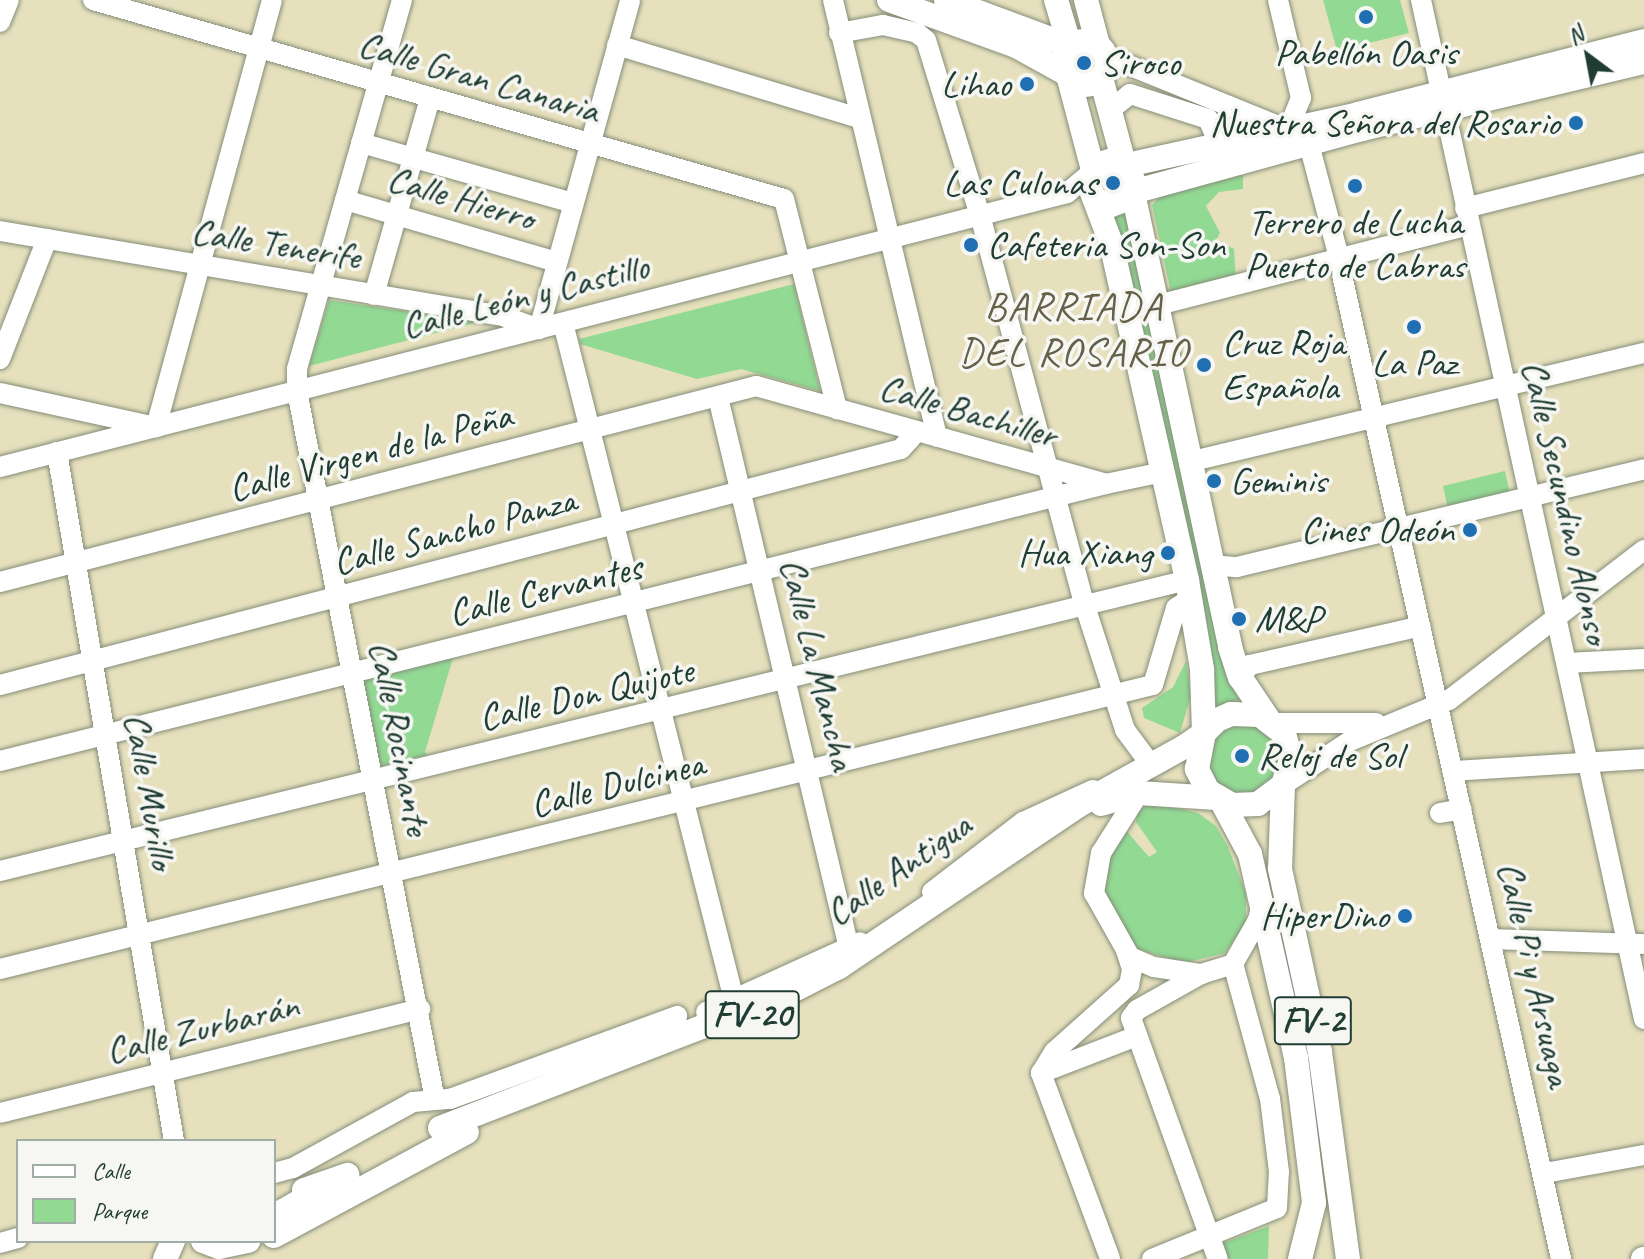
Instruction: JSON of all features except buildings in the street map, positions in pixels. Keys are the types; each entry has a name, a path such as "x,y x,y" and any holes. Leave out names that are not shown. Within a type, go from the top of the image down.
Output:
{"main road":[{"path":"889,0 1016,46 1067,76 1091,84 1102,60"},
{"path":"946,0 1070,46 1089,41 1102,60"},
{"path":"1030,31 1048,0"},
{"path":"1056,0 1070,46"},
{"path":"1070,46 1064,54 1067,76 1111,243 1189,590 1202,669 1204,733 1197,769 1218,799 1258,804 1283,785 1289,746 1240,677 1154,306 1133,192 1135,177 1126,164 1109,111 1102,60 1086,0"},
{"path":"1094,185 1117,205 1133,192 1309,144 1644,41"},
{"path":"1094,185 1106,161 1126,164 1208,150 1288,130 1639,61"},
{"path":"1204,733 1231,714 1246,712 1272,722"},
{"name":"FV-20","path":"276,1215 440,1128 782,996 839,967 1133,786 1151,765 1204,733"},
{"name":"FV-2","path":"1283,785 1280,869 1320,1052 1348,1259"},
{"name":"FV-20","path":"276,1235 371,1180 506,1114 788,1001 889,945 1065,822 1133,786 1218,799"},
{"name":"FV-2","path":"1218,799 1250,854 1309,1132 1314,1203 1300,1259"},
{"path":"440,1128 706,1012"},
{"path":"276,1205 347,1175"},
{"path":"276,1225 352,1183 371,1180"},
{"path":"217,1249 240,1243"},
{"path":"217,1249 253,1243"}],"street":[{"path":"0,22 9,0"},
{"name":"Calle Gran Canaria","path":"93,0 138,6 258,49 784,199 799,263"},
{"path":"0,393 156,427 202,267 272,0"},
{"name":"Calle Rocinante","path":"402,0 297,369 297,391 420,1009 435,1100"},
{"path":"539,329 630,0"},
{"path":"833,0 888,240 927,434"},
{"path":"1102,60 1288,130 1301,98 1278,0"},
{"name":"Calle Secundino Alonso","path":"1421,0 1589,762 1636,944 1644,1019"},
{"path":"839,33 883,25 917,33 926,40 980,215 1085,606 1125,730 1151,765"},
{"path":"617,45 859,118"},
{"path":"1109,111 1130,94 1208,119 1216,137 1208,150"},
{"path":"374,295 430,98"},
{"path":"361,143 573,203"},
{"name":"Calle Pi y Arsuaga","path":"1309,144 1375,418 1545,1173 1561,1259"},
{"path":"1154,306 1341,268 1467,217 1644,163"},
{"name":"Calle León y Castillo","path":"0,467 1094,185"},
{"name":"Calle Hierro","path":"345,200 557,262"},
{"name":"Calle Tenerife","path":"0,231 503,316 539,329"},
{"path":"0,359 47,239"},
{"path":"799,263 837,409"},
{"path":"563,323 734,1000"},
{"path":"1189,462 1644,353"},
{"name":"Calle Bachiller","path":"756,386 1106,484 1163,472"},
{"name":"Calle Virgen de la Peña","path":"0,582 756,386"},
{"name":"Calle La Mancha","path":"718,397 849,948"},
{"name":"Calle Sancho Panza","path":"0,685 901,449 927,434"},
{"name":"Calle Murillo","path":"57,452 174,1139"},
{"path":"1212,565 1237,567 1644,469"},
{"path":"1028,506 1046,485 1050,470"},
{"name":"Calle Cervantes","path":"0,761 1106,484"},
{"path":"1283,785 1327,753 1392,722 1438,705 1558,620 1644,550"},
{"name":"Calle Don Quijote","path":"0,871 1085,606 1189,590"},
{"name":"Calle Dulcinea","path":"0,969 1113,696 1159,679 1173,615 1189,590"},
{"path":"1240,677 1250,665 1421,626"},
{"path":"1567,663 1644,659"},
{"path":"1272,722 1392,722"},
{"path":"1453,771 1644,759"},
{"path":"1041,1073 1054,1052 1129,985 1132,969 1126,951 1094,893 1101,853 1133,786"},
{"name":"Calle Antigua","path":"706,1012 849,948 1043,809 1133,786"},
{"path":"1440,813 1462,809"},
{"path":"1218,1259 1137,1036 1133,1012 1201,974 1233,964 1258,920 1262,902"},
{"path":"1492,939 1636,944"},
{"path":"1126,951 1154,967 1201,974"},
{"path":"1152,1259 1272,1214 1279,1188 1270,1099 1233,964"},
{"name":"Calle Zurbarán","path":"0,1113 420,1009"},
{"path":"276,1172 293,1168 413,1102 450,1099 677,1016"},
{"path":"1041,1073 1137,1036"},
{"path":"1041,1073 1110,1259"},
{"path":"1545,1173 1644,1155"}],"green space":[{"name":"Pabellón Oasis","path":"1323,0 1400,0 1409,33 1337,51"},
{"path":"1243,175 1243,189 1219,192 1206,206 1220,233 1216,240 1234,249 1236,280 1172,297 1152,205 1161,195"},
{"path":"1128,211 1231,683 1239,700 1215,707 1112,215"},
{"path":"794,284 820,391 741,369 697,379 580,344 579,339"},
{"path":"329,300 478,322 309,366"},
{"path":"1505,471 1510,494 1448,509 1443,486"},
{"path":"453,658 425,752 428,755 380,766 363,681"},
{"path":"1186,661 1191,695 1180,733 1144,718 1142,708 1173,687"},
{"path":"1244,725 1269,735 1279,760 1269,785 1244,795 1219,785 1209,760 1219,735"},
{"path":"1152,802 1198,813 1216,826 1228,847 1246,894 1246,923 1225,953 1184,963 1137,949 1104,896 1108,860 1124,828 1149,857 1157,852 1136,822 1137,812"},
{"path":"1269,1226 1268,1259 1227,1259 1221,1244"}],"place":[{"name":"Pabellón Oasis","path":"1366,17"},
{"name":"Siroco","path":"1084,63"},
{"name":"Lihao","path":"1027,84"},
{"name":"Nuestra Señora del Rosario","path":"1576,123"},
{"name":"Las Culonas","path":"1113,183"},
{"name":"Terrero de Lucha Puerto de Cabras","path":"1355,186"},
{"name":"Cafeteria Son-Son","path":"971,245"},
{"name":"La Paz","path":"1414,327"},
{"name":"Cruz Roja Española","path":"1204,365"},
{"name":"Geminis","path":"1214,481"},
{"name":"Cines Odeón","path":"1470,530"},
{"name":"Hua Xiang","path":"1168,553"},
{"name":"M&P","path":"1239,619"},
{"name":"Reloj de Sol","path":"1242,756"},
{"name":"HiperDino","path":"1405,916"}],"district":[{"name":"BARRIADA DEL ROSARIO","path":"1074,329"}]}
